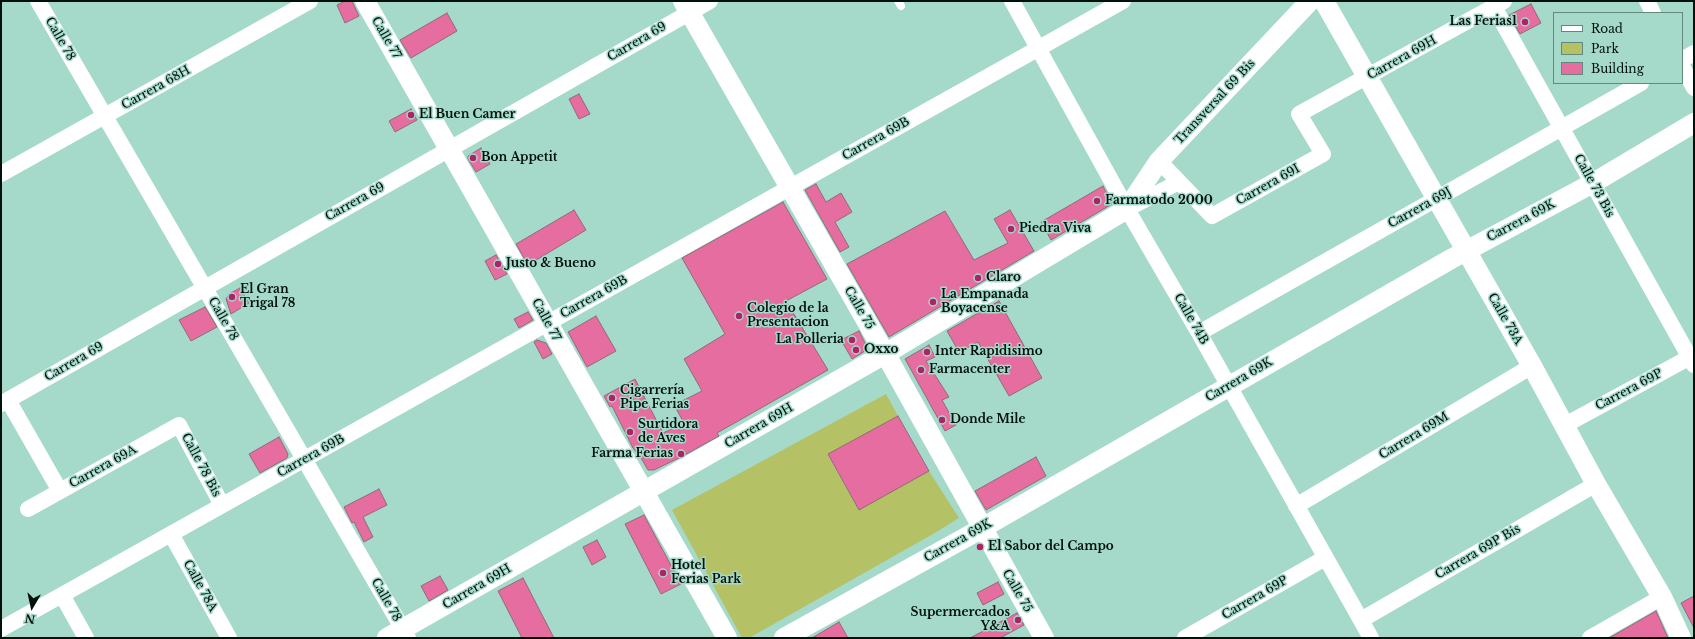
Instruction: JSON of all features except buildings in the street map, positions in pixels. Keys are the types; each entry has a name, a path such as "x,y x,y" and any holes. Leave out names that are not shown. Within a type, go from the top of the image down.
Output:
{"street":[{"name":"Calle 78","path":"38,1 304,459 399,635"},
{"name":"Carrera 68H","path":"1,174 310,1"},
{"name":"Calle 77","path":"365,1 727,638"},
{"name":"Carrera 69","path":"4,402 449,149 686,7 710,1"},
{"name":"Calle 74B","path":"1012,1 1127,209 1199,333 1370,638"},
{"name":"Carrera 69B","path":"1,629 1123,1"},
{"name":"Transversal 69 Bis","path":"1127,209 1159,161 1310,1"},
{"name":"Calle 73A","path":"1324,1 1532,366 1596,484 1662,597 1682,638"},
{"path":"1647,1 1652,12"},
{"name":"Carrera 69H","path":"1323,154 1299,114 1499,4"},
{"name":"Calle 73 Bis","path":"1499,4 1561,128 1693,359"},
{"name":"Calle 75","path":"686,7 885,354 1044,638"},
{"path":"1683,59 1694,53"},
{"path":"1683,68 1694,88"},
{"name":"Carrera 69J","path":"1199,333 1638,84"},
{"name":"Carrera 69K","path":"784,638 982,528 1466,251 1593,183 1694,124"},
{"name":"Carrera 69I","path":"1179,182 1212,216 1323,154"},
{"path":"1127,209 1179,182 1159,161"},
{"name":"Carrera 69H","path":"399,635 885,354 1127,209"},
{"name":"Carrera 69P","path":"1565,425 1693,359"},
{"name":"Carrera 69M","path":"1296,506 1532,366"},
{"path":"4,402 60,491"},
{"name":"Carrera 69A","path":"28,509 179,425"},
{"name":"Calle 78 Bis","path":"179,425 222,505"},
{"name":"Carrera 69P Bis","path":"1361,620 1596,484"},
{"name":"Calle 78A","path":"171,534 229,638"},
{"name":"Carrera 69P","path":"1185,638 1325,558"},
{"path":"62,595 86,638"},
{"path":"1590,638 1662,597"}],"green space":[{"path":"886,394 898,416 828,455 858,509 929,471 959,518 749,638 742,638 672,510"}],"place":[{"name":"Las Ferias1","path":"1525,22"},
{"name":"El Buen Camer","path":"411,115"},
{"name":"Bon Appetit","path":"473,158"},
{"name":"Farmatodo 2000","path":"1097,201"},
{"name":"Piedra Viva","path":"1011,229"},
{"name":"Justo & Bueno","path":"498,264"},
{"name":"Claro","path":"978,278"},
{"name":"El Gran Trigal 78","path":"232,297"},
{"name":"La Empanada Boyacense","path":"933,302"},
{"name":"Colegio de la Presentacion","path":"739,316"},
{"name":"La Polleria","path":"852,340"},
{"name":"Oxxo","path":"856,350"},
{"name":"Inter Rapidisimo","path":"927,352"},
{"name":"Farmacenter","path":"921,370"},
{"name":"Cigarrería Pipe Ferias","path":"612,398"},
{"name":"Donde Mile","path":"942,420"},
{"name":"Surtidora de Aves","path":"630,432"},
{"name":"Farma Ferias","path":"681,454"},
{"name":"El Sabor del Campo","path":"980,547"},
{"name":"Hotel Ferias Park","path":"663,573"},
{"name":"Supermercados Y&A","path":"1018,620"}]}
